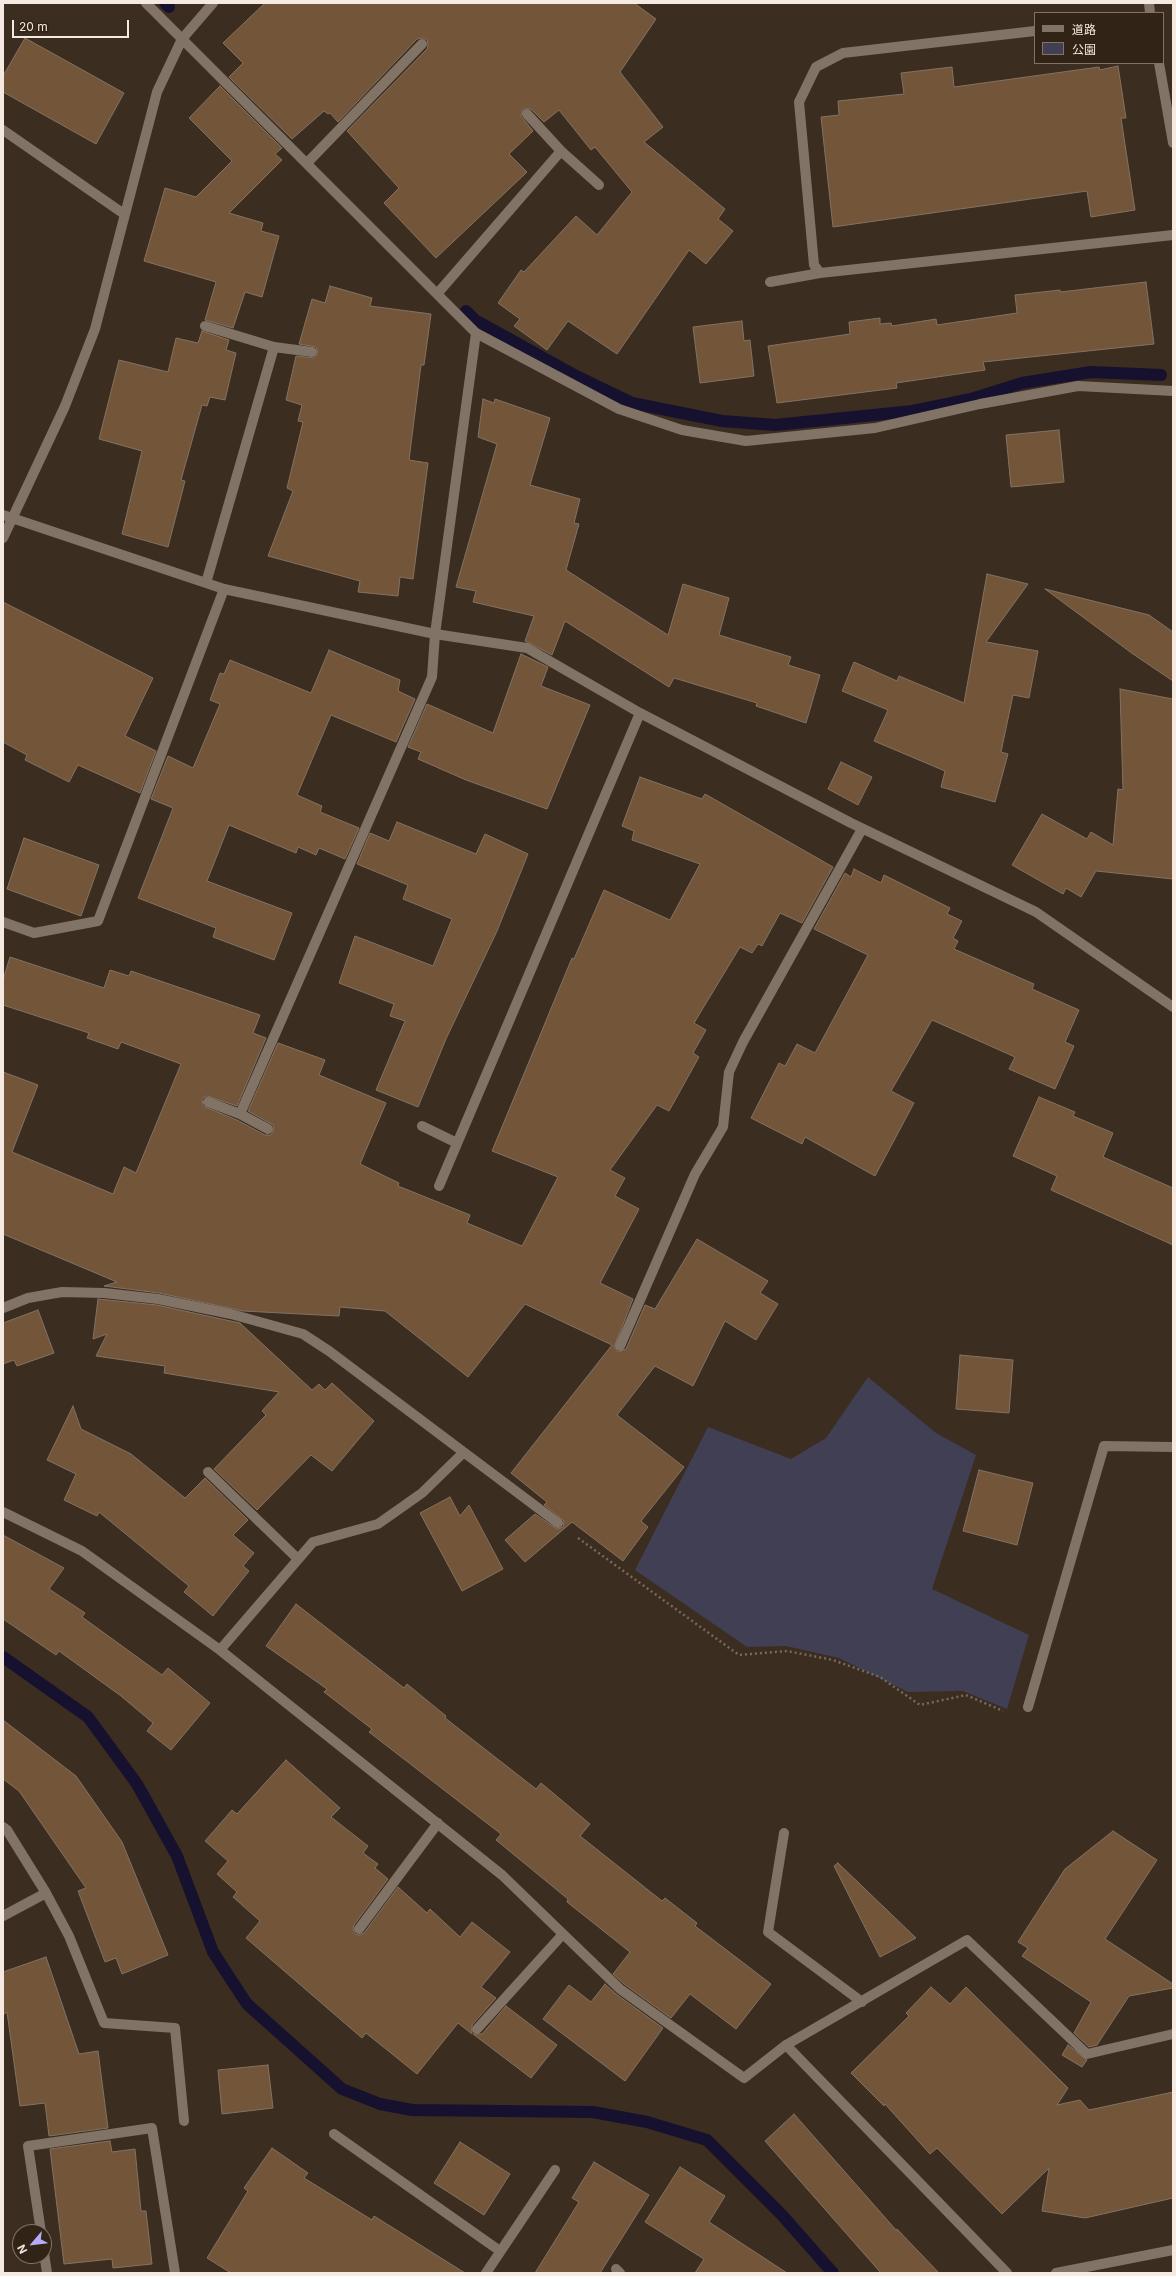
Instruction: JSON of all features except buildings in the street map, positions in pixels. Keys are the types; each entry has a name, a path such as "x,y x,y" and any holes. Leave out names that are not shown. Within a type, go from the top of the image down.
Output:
{"street":[{"path":"146,3 476,333 619,409 682,430 746,441 875,428 980,404 1078,386 1173,391"},
{"path":"3,538 8,517 65,406 95,329 157,92 182,39 213,3"},
{"path":"820,273 814,265 799,102 816,67 844,54 1034,31"},
{"path":"307,163 422,44"},
{"path":"1159,64 1173,143"},
{"path":"527,114 561,151 599,184"},
{"path":"3,130 124,214"},
{"path":"437,294 561,151"},
{"path":"770,282 820,273 1173,235"},
{"path":"205,326 274,348 312,352"},
{"path":"240,1114 432,677 435,634 476,333"},
{"path":"206,583 274,348"},
{"path":"8,517 224,589 435,634 527,648 640,713 862,829 1036,912 1173,1007"},
{"path":"3,922 34,933 98,921 224,589"},
{"path":"439,1186 640,713"},
{"path":"620,1346 695,1174 723,1127 729,1072 862,829"},
{"path":"208,1102 240,1114 268,1129"},
{"path":"422,1126 457,1143"},
{"path":"3,1308 28,1298 62,1292 104,1293 158,1299 209,1309 303,1334 329,1351 558,1523"},
{"path":"1028,1707 1104,1446 1173,1447"},
{"path":"220,1650 313,1542 378,1524 422,1493 463,1453"},
{"path":"208,1472 298,1559"},
{"path":"3,1512 82,1551 220,1650 502,1875 620,1989 744,2078 786,2045 967,1940 1087,2054 1173,2034"},
{"path":"359,1929 438,1823"},
{"path":"3,1827 7,1830 46,1893 69,1936 104,2023 175,2028 184,2121"},
{"path":"784,1833 768,1932 862,2002"},
{"path":"3,1916 46,1893"},
{"path":"477,2029 563,1934"},
{"path":"786,2045 1006,2273"},
{"path":"40,2224 28,2146 152,2128 175,2273"},
{"path":"334,2134 500,2251"},
{"path":"486,2273 555,2170"},
{"path":"1056,2273 1173,2250"}],"path":[{"path":"558,1523 739,1655 787,1651 833,1660 880,1677 920,1705 966,1695 1010,1714"}],"green space":[{"path":"868,1377 936,1433 976,1455 932,1589 1029,1635 1007,1709 963,1691 908,1692 839,1658 786,1646 747,1647 635,1570 708,1427 791,1459 826,1438"}],"waterway":[{"path":"165,3 169,7"},
{"path":"466,311 475,320 576,376 632,403 722,421 775,425 913,411 971,399 1022,383 1091,372 1161,375"},
{"path":"3,1657 88,1717 137,1784 177,1856 213,1952 247,2004 342,2089 380,2104 412,2110 593,2112 647,2122 707,2140 782,2215 833,2273"}]}
